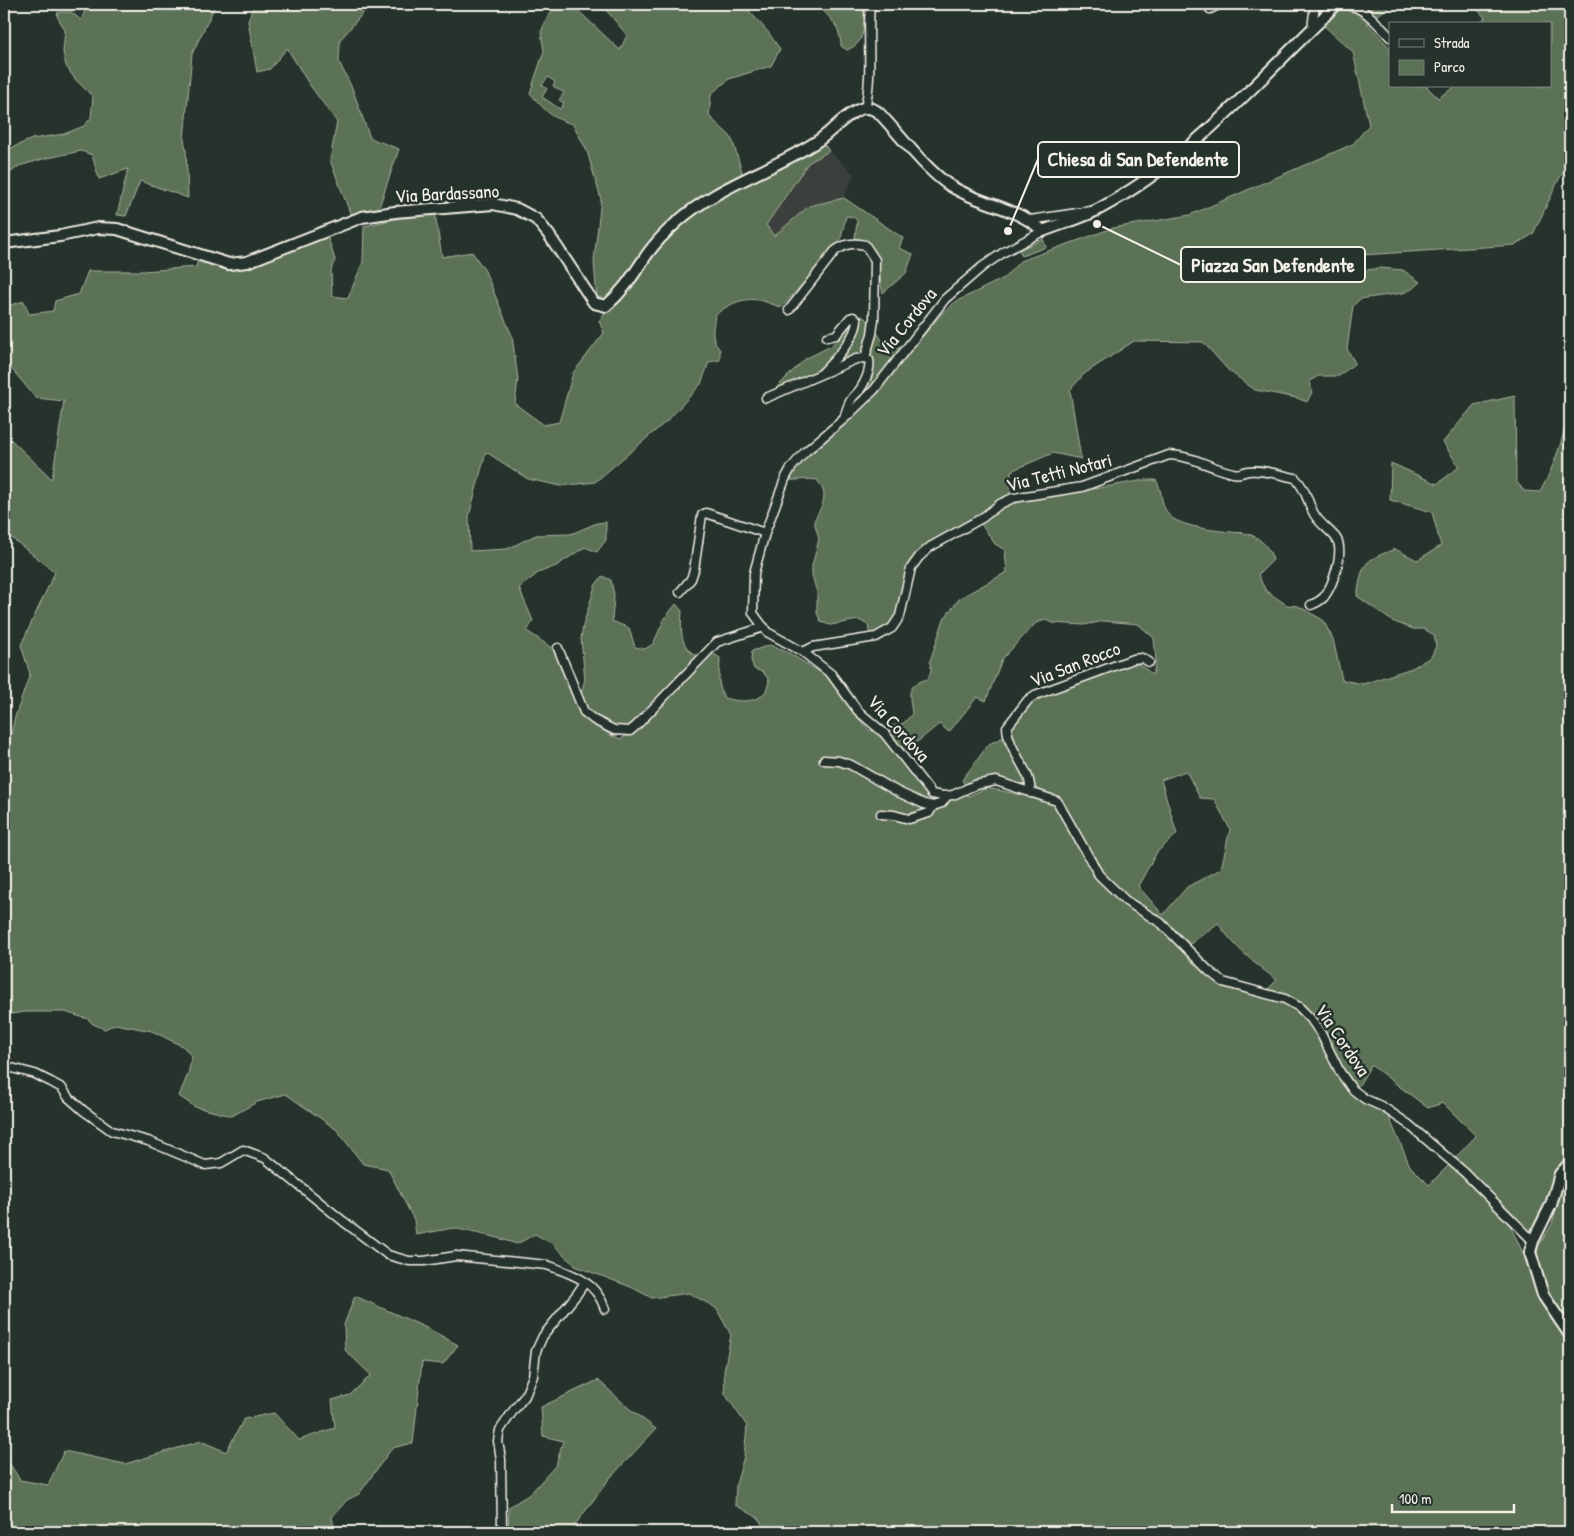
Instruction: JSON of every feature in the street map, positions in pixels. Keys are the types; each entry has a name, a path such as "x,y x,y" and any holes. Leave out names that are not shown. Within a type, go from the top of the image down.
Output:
{"street":[{"path":"870,4 868,24 868,94 865,108 874,109 879,113 921,160 947,183 979,200 1030,220 1043,231 1098,210 1144,182 1203,136 1312,30 1335,4 1357,6 1389,36"},
{"path":"1210,9 1220,4"},
{"path":"1312,30 1315,4"},
{"name":"Via Bardassano","path":"4,243 60,236 98,228 117,229 229,264 263,256 362,217 395,212 493,204 517,209 536,219 549,234 594,303 606,306 620,295 650,251 678,222 714,195 778,164 817,142 859,109 865,108"},
{"path":"1030,220 1098,210"},
{"name":"Via Cordova","path":"1043,231 1004,252 982,267 945,298 874,390 844,419 805,452 791,468 765,533 754,573 753,613 768,632 802,652 831,674 858,711 885,734 932,794 953,795 975,785 996,781 1057,801 1099,875 1126,900 1161,923 1209,971 1223,982 1285,999 1299,1007 1310,1018 1321,1034 1340,1072 1352,1089 1365,1099 1383,1107 1408,1124 1464,1172 1533,1241"},
{"path":"789,310 835,251 843,245 865,244 875,260 874,319 865,358"},
{"path":"818,376 832,363 845,346 856,329 858,320 853,317 850,318 836,335 826,336"},
{"path":"766,398 856,359 865,358 869,360 870,364 867,373 859,391 852,397 847,406 844,419"},
{"name":"Via Tetti Notari","path":"802,652 813,647 876,637 892,628 900,616 911,568 919,557 930,547 982,518 1000,504 1013,498 1082,487 1169,455 1181,455 1231,473 1258,472 1295,478 1298,481 1303,487 1313,513 1336,539 1339,547 1339,556 1331,586 1323,598 1311,605"},
{"path":"680,592 691,579 694,570 702,515 706,513 765,533"},
{"path":"558,648 584,712 594,720 614,730 623,732 630,731 637,725 718,642 764,627"},
{"name":"Via San Rocco","path":"1031,793 1028,778 1007,734 1007,727 1028,700 1044,690 1132,658 1142,658 1148,662"},
{"path":"824,760 839,761 851,765 898,792 933,806 942,804 947,796"},
{"path":"881,814 909,819 929,813 933,806"},
{"path":"4,1066 35,1074 62,1088 68,1097 84,1111 112,1131 148,1140 206,1165 221,1163 243,1150 265,1158 342,1221 388,1254 409,1260 424,1261 456,1256 547,1265 585,1282 601,1297 605,1309"},
{"path":"1570,1163 1560,1174 1551,1205 1533,1241 1530,1252 1543,1295 1570,1335"},
{"path":"502,1532 502,1459 498,1441 500,1430 525,1396 533,1376 536,1352 543,1336 585,1282"}],"shaded area":[{"path":"829,151 854,174 844,198 809,206 774,236 766,225 808,163"}],"green space":[{"path":"88,4 216,4 192,54 184,139 188,198 140,181 126,216 117,215 128,169 99,179 92,155 81,151 19,166 4,178 4,151 32,139 64,134 84,126 91,118 93,97 75,79 66,66 63,52 65,30 57,16 58,12 71,12 81,20"},
{"path":"254,4 360,4 363,13 340,40 339,62 352,88 370,138 399,149 377,213 352,218 330,160 337,122 309,84 287,48 270,69 257,72 248,21"},
{"path":"571,4 620,50 627,35 601,4 743,4 768,32 780,49 771,66 729,79 711,94 709,116 730,136 733,142 742,172 740,180 676,220 618,293 604,304 597,300 594,261 601,199 587,151 573,124 548,113 530,93 544,51 541,32 548,16 559,6","holes":["548,77 555,82 553,86 564,93 559,100 564,103 560,109 542,97 547,89 542,85"]},
{"path":"817,4 864,4 863,31 854,47 847,50 841,46 839,32 830,18"},
{"path":"1346,4 1405,4 1389,7 1367,23 1389,47 1389,88 1428,88 1438,98 1453,88 1552,88 1552,22 1480,22 1485,18 1473,4 1570,4 1570,168 1560,177 1533,234 1515,245 1363,255 1326,262 1318,267 1316,277 1381,268 1403,270 1420,282 1412,289 1403,293 1360,299 1353,306 1347,349 1355,363 1339,376 1318,376 1310,381 1312,392 1307,402 1297,398 1255,390 1228,370 1203,342 1134,341 1084,374 1070,390 1081,459 1053,453 1011,471 1010,498 917,556 898,616 891,627 870,636 868,625 859,620 830,625 821,622 817,613 817,593 812,575 812,566 819,539 814,521 824,496 817,480 787,480 798,464 808,453 827,440 877,391 942,313 957,301 1004,278 1020,261 1113,228 1190,215 1353,144 1369,125 1353,52 1322,24 1338,8"},
{"path":"822,141 829,151 808,163 766,225 774,236 809,206 844,198 903,238 899,248 913,254 906,273 883,293 876,253 865,242 855,238 857,221 854,217 846,216 840,242 782,307 763,301 743,300 731,304 715,315 713,333 720,350 720,360 709,362 701,384 668,420 595,482 561,486 528,479 486,452 469,516 470,551 507,549 536,535 571,534 597,523 606,522 606,540 597,552 585,547 556,566 538,573 519,588 533,621 527,631 553,649 579,713 610,735 621,739 629,734 708,653 712,653 720,658 719,682 724,698 746,701 759,698 764,694 769,680 763,672 754,669 751,660 752,651 770,645 789,653 828,677 840,690 856,716 870,731 878,729 930,795 966,793 968,796 987,788 1017,794 1022,785 993,778 965,785 962,780 989,744 1004,737 1010,740 1008,728 1028,701 1133,662 1142,666 1153,675 1156,660 1154,638 1138,624 1104,621 1084,625 1053,623 1046,620 1036,623 1002,659 986,701 977,697 949,732 939,724 905,752 884,728 904,723 912,714 910,692 915,684 928,679 931,670 930,661 944,619 960,598 1007,572 1005,550 995,544 979,521 1010,504 1059,493 1070,493 1145,480 1156,480 1163,505 1172,518 1201,528 1249,534 1263,542 1273,560 1258,575 1266,591 1287,605 1298,606 1323,620 1333,639 1342,680 1363,684 1412,668 1431,657 1436,646 1434,635 1424,629 1413,629 1392,621 1357,596 1363,569 1370,560 1395,549 1417,560 1441,546 1432,512 1390,500 1391,463 1437,484 1459,467 1443,442 1474,405 1515,396 1516,481 1524,491 1540,492 1558,450 1570,406 1570,1158 1539,1227 1531,1232 1524,1228 1514,1214 1454,1159 1476,1136 1443,1103 1428,1108 1371,1065 1356,1090 1316,1021 1266,991 1277,980 1245,954 1218,923 1188,947 1163,921 1136,901 1209,977 1222,985 1286,1004 1307,1019 1336,1073 1359,1100 1388,1115 1410,1166 1429,1185 1449,1165 1507,1219 1523,1253 1536,1290 1570,1344 1570,1532 765,1532 759,1518 735,1505 736,1485 744,1456 747,1426 725,1394 724,1371 731,1335 716,1308 689,1293 652,1298 631,1287 575,1266 553,1244 535,1234 517,1244 453,1228 416,1235 414,1220 388,1169 363,1164 337,1130 286,1094 257,1102 232,1116 195,1107 179,1096 188,1074 192,1057 184,1047 152,1031 115,1024 105,1029 93,1024 88,1019 65,1012 25,1012 4,1015 4,763 15,717 30,674 21,645 55,572 4,532 4,433 52,479 64,401 36,398 4,360 4,307 24,301 29,314 53,311 55,301 79,294 88,271 143,271 196,267 198,260 233,270 327,235 335,260 331,271 332,296 348,298 363,262 364,226 404,217 435,214 442,257 472,252 485,271 512,336 518,379 515,404 544,425 559,422 573,373 604,333 599,321 626,283 657,245 679,224 711,200","holes":["1186,771 1200,798 1214,799 1230,829 1221,869 1187,887 1163,915 1138,886 1157,852 1177,834 1161,780"]},
{"path":"1043,239 1046,247 1022,256 1019,250"},
{"path":"862,316 870,323 888,347 901,348 872,389 851,409 852,403 866,388 874,372 871,359 868,357 773,391 805,359 831,346"},
{"path":"602,576 611,580 614,595 612,621 629,628 635,647 645,649 653,644 665,618 676,604 682,611 682,636 686,646 695,655 702,654 637,722 627,729 612,726 586,711 581,694 585,679 581,639 583,626 595,586"},
{"path":"1570,1173 1570,1328 1554,1302 1543,1278 1537,1257 1538,1247 1552,1224 1561,1189"},
{"path":"355,1296 429,1329 458,1345 443,1364 422,1362 413,1443 392,1448 359,1494 347,1500 332,1517 335,1532 4,1532 4,1463 10,1464 20,1480 48,1485 64,1451 125,1464 201,1441 226,1452 244,1419 274,1413 299,1440 335,1428 332,1400 350,1395 371,1375 345,1350 344,1325"},
{"path":"598,1380 631,1410 656,1429 609,1479 575,1525 575,1532 508,1532 509,1507 530,1494 556,1465 563,1441 543,1436 541,1407"}],"place":[{"name":"Piazza San Defendente","path":"1097,224"},
{"name":"Chiesa di San Defendente","path":"1008,231"}]}
